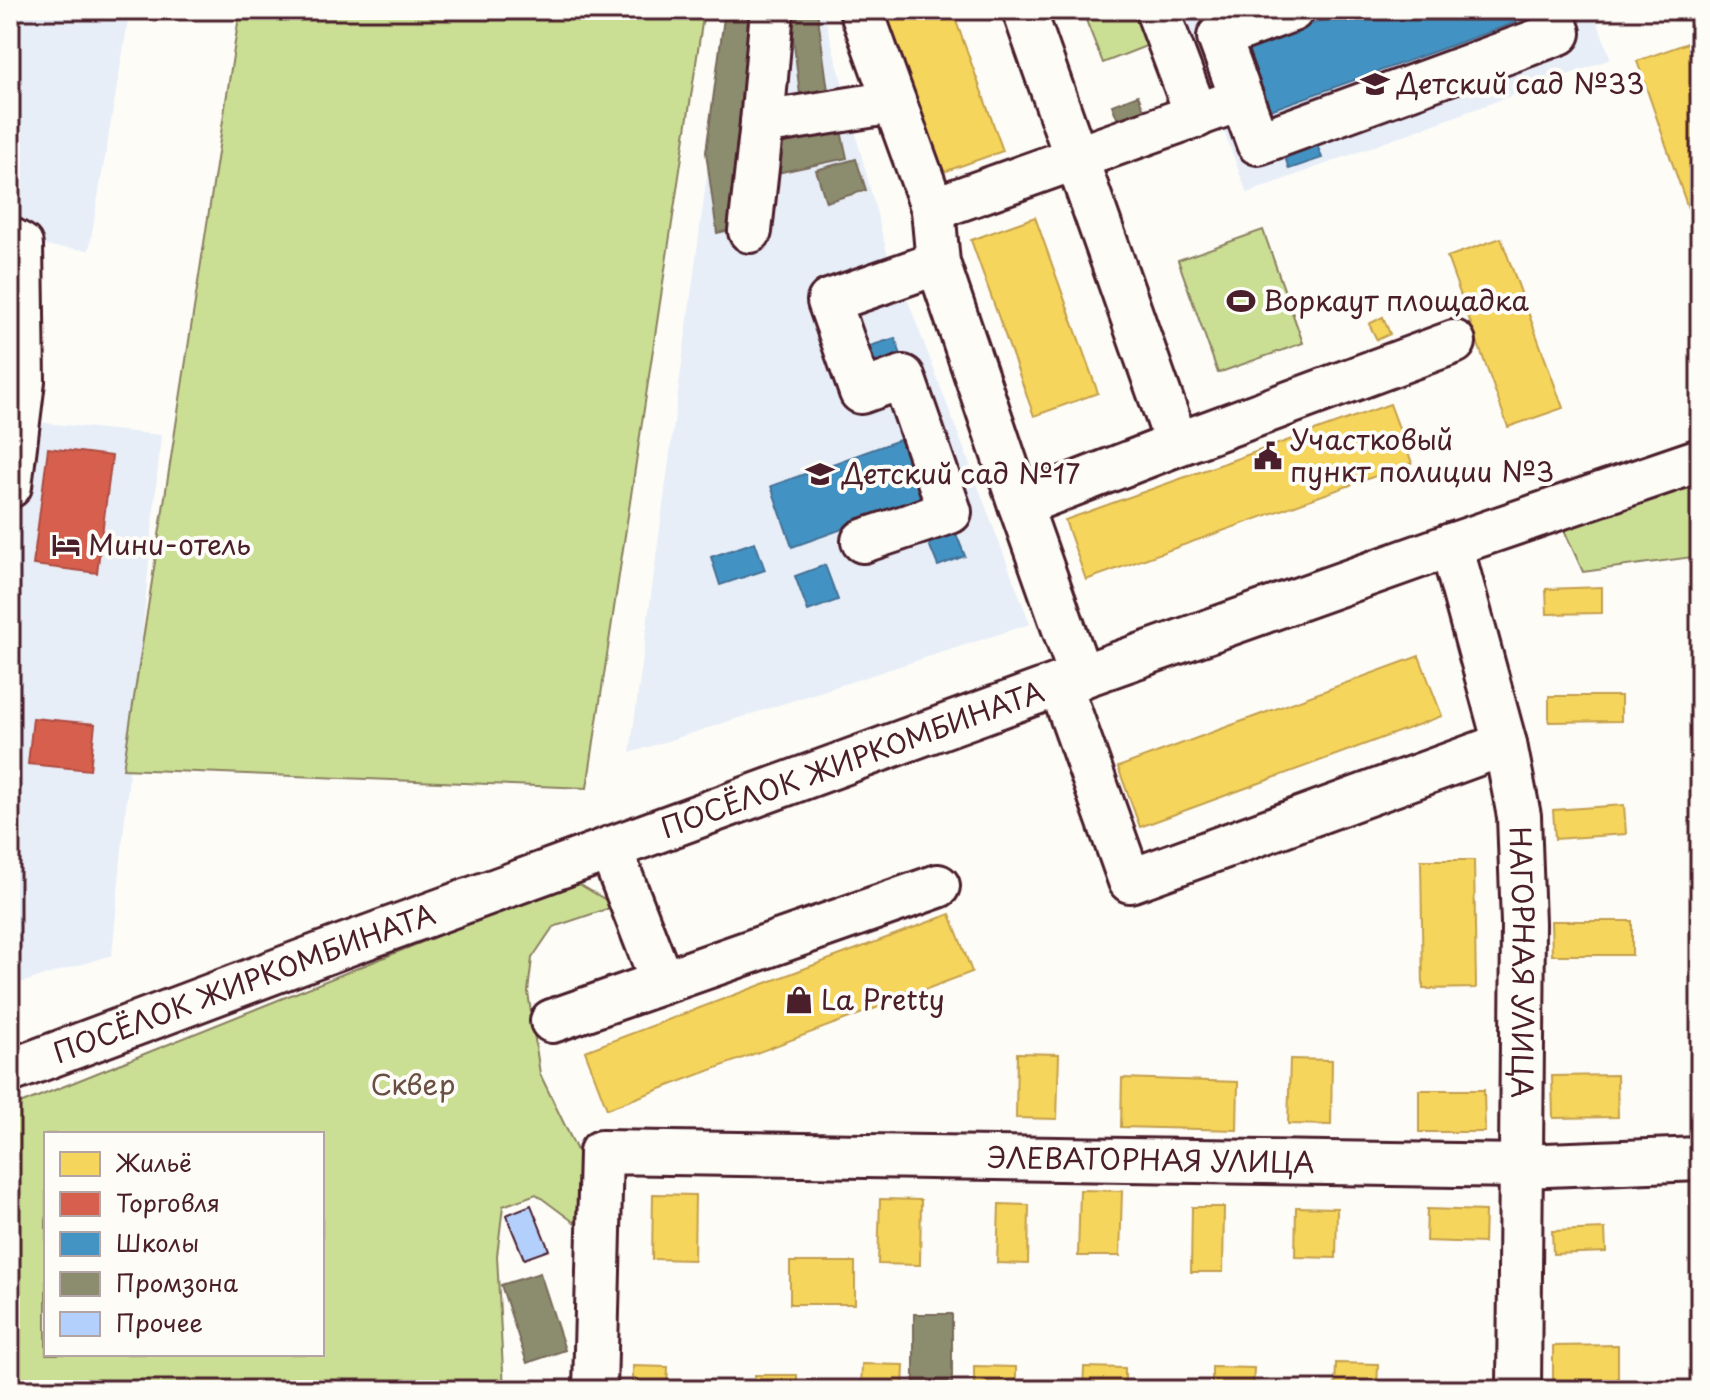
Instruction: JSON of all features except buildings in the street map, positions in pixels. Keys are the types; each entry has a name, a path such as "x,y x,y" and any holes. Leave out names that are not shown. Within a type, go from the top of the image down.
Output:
{"street":[{"path":"750,231 772,10"},
{"path":"861,10 933,209 938,263 1020,505 1130,881 1505,744"},
{"path":"1024,10 1177,444"},
{"path":"1157,10 1197,116"},
{"path":"1292,10 1219,37 1258,143 1559,33 1551,10"},
{"path":"933,209 1242,99"},
{"path":"762,123 894,102"},
{"path":"10,239 21,245 23,381 10,486"},
{"path":"863,541 950,512 903,377 861,392 829,301 938,263"},
{"path":"1020,505 1454,342"},
{"name":"ПОСЁЛОК ЖИРКОМБИНАТА","path":"10,1071 1071,680 1700,460"},
{"name":"НАГОРНАЯ УЛИЦА","path":"1451,545 1505,744 1519,816 1523,923 1519,1390"},
{"path":"610,848 662,982"},
{"path":"552,1021 938,886"},
{"name":"ЭЛЕВАТОРНАЯ УЛИЦА","path":"595,1390 601,1152 1521,1166 1700,1159"}],"shaded area":[{"path":"10,10 130,10 89,250 10,243"},
{"name":"Детский сад №17","path":"729,10 823,10 888,256 899,277 1030,624 630,753"},
{"name":"Детский сад №33","path":"1179,10 1593,10 1611,59 1247,193"},
{"path":"26,421 161,435 112,955 10,986 10,564"}],"green space":[{"path":"240,10 704,10 587,788 123,769"},
{"path":"1082,10 1146,10 1159,41 1103,63"},
{"name":"Воркаут площадка","path":"1263,230 1303,343 1218,373 1178,260"},
{"path":"1700,476 1700,556 1583,572 1560,521"},
{"name":"Сквер","path":"574,881 616,906 553,927 532,958 528,992 540,1074 582,1161 575,1223 536,1194 503,1206 497,1256 504,1390 10,1390 10,1108"}],"place":[{"name":"Детский сад №33","path":"1375,84"},
{"name":"Воркаут площадка","path":"1241,301"},
{"name":"Участковый пункт полиции №3","path":"1268,456"},
{"name":"Детский сад №17","path":"820,474"},
{"name":"Мини-отель","path":"66,545"},
{"name":"La Pretty","path":"799,1000"}]}
